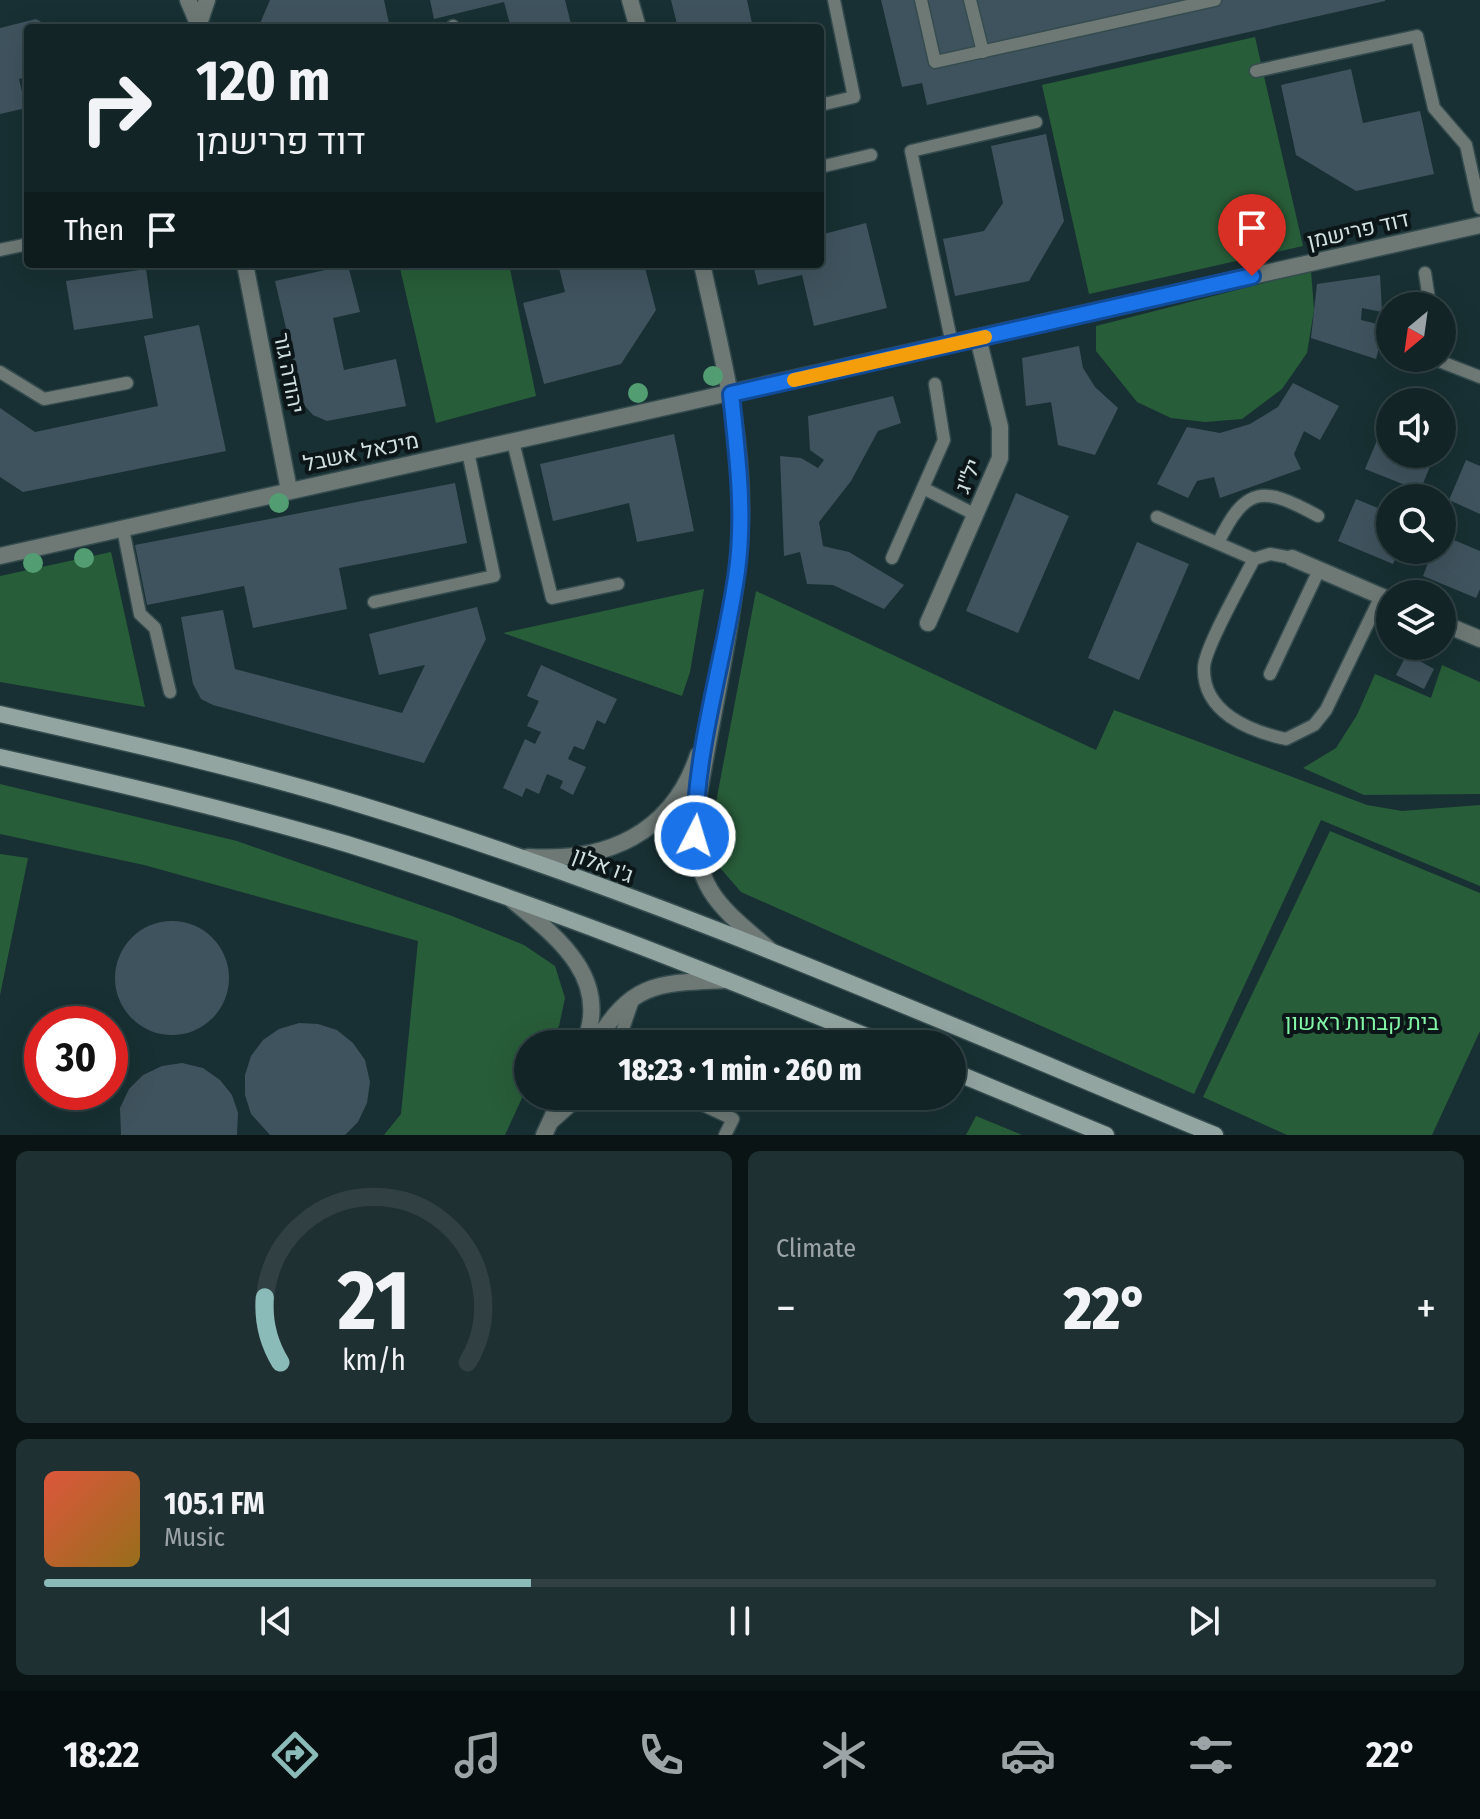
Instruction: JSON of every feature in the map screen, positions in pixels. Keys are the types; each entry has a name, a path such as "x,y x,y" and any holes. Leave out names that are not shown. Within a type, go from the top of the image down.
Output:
{"main road":[{"name":"ג'ו אלון","path":"0,714 258,775 513,856 774,953 1215,1135"},
{"path":"0,757 247,816 349,845 510,899 851,1030"},
{"path":"966,1077 1106,1135"}],"street":[{"path":"188,0 199,24"},
{"path":"201,24 207,0"},
{"path":"630,0 637,24"},
{"name":"דוד פרישמן","path":"731,394 1480,225"},
{"name":"יהודה גור","path":"246,268 289,490"},
{"path":"703,268 731,394 739,468 738,568 695,818 695,854 706,887 723,909 774,953"},
{"name":"יל\"ג","path":"928,623 1000,458 1000,427 978,338"},
{"name":"מיכאל אשבל","path":"0,556 731,394"},
{"path":"1292,558 1376,594"},
{"path":"1456,629 1480,639"},
{"path":"513,856 557,859 599,854 638,836 675,802 694,768 710,719"},
{"path":"510,899 557,937 575,958 589,985 586,1030"},
{"path":"603,1030 610,1019 634,996 656,985 726,980"},
{"path":"546,1131 557,1110"}],"lane":[{"path":"824,104 854,97 834,0"},
{"path":"921,0 935,62 1215,0"},
{"path":"970,0 983,52"},
{"path":"1256,71 1417,36 1434,108 1466,145 1480,208"},
{"path":"952,344 911,151 1036,122"},
{"path":"824,166 871,155"},
{"path":"0,250 24,245"},
{"path":"1425,273 1428,292"},
{"path":"1456,368 1480,377"},
{"path":"0,372 44,399 127,383"},
{"path":"892,558 944,440 945,427 935,384"},
{"path":"513,442 552,598 618,584"},
{"path":"374,602 494,576 468,452"},
{"path":"925,489 976,515"},
{"path":"1218,543 1234,510 1253,497 1285,498 1318,516"},
{"path":"1157,517 1254,559 1270,554 1292,558"},
{"path":"123,529 140,614 155,628 170,692"},
{"path":"1254,559 1204,664 1207,688 1218,707 1238,723 1286,739 1314,725 1326,710 1376,615"},
{"path":"1270,674 1319,570"},
{"path":"623,1030 634,996"},
{"path":"546,1131 568,1110"},
{"path":"714,1110 733,1119 725,1135"}],"green space":[{"path":"1255,37 1303,246 1089,294 1042,85"},
{"path":"400,268 510,268 536,396 436,423"},
{"path":"1311,271 1314,310 1307,353 1282,389 1242,419 1205,422 1171,418 1137,402 1096,351 1096,326"},
{"path":"111,552 145,707 0,682 0,576"},
{"path":"704,589 690,672 682,696 503,633"},
{"path":"756,591 1096,750 1114,710 1367,805 1402,811 1480,805 1480,886 1321,820 1194,1094 741,892 715,862 710,834"},
{"path":"1442,665 1480,682 1480,794 1364,795 1303,768 1336,748 1357,715 1375,674 1431,698"},
{"path":"0,784 237,841 452,916 524,945 555,966 565,998 559,1026 557,1030 514,1030 514,1110 516,1110 505,1135 384,1135 401,1114 418,941 144,865 0,834"},
{"name":"בית קברות ראשון","path":"1330,831 1480,893 1480,1031 1432,1135 1287,1135 1203,1097"},
{"path":"0,854 28,858 0,995"},
{"path":"976,1116 1022,1135 966,1135"}],"building":[{"path":"270,0 384,0 389,24 260,24"},
{"path":"430,0 565,0 571,24 510,24 504,2 434,19"},
{"path":"671,0 747,0 752,24 677,24"},
{"path":"881,0 1385,1 927,105 922,83 902,87"},
{"path":"36,19 45,24 24,24 24,78 19,79 24,108 0,114 0,28"},
{"path":"1351,69 1363,123 1420,111 1434,174 1356,191 1296,155 1281,85"},
{"path":"1046,134 1064,221 1029,281 955,296 943,239 984,231 1003,203 991,146"},
{"path":"866,223 887,308 814,326 802,275 758,285 754,268 824,268 824,234"},
{"path":"334,268 349,268 360,312 333,318 344,370 396,359 406,406 327,421 313,415 304,405 275,281"},
{"path":"559,268 645,268 656,310 621,364 544,384 523,303 565,292"},
{"path":"146,269 153,318 74,330 66,281"},
{"path":"1380,275 1381,292 1376,292 1376,311 1362,308 1361,320 1376,324 1376,359 1311,338 1317,284"},
{"path":"199,325 226,451 23,492 0,477 0,408 35,432 158,406 144,336"},
{"path":"1079,346 1083,368 1095,387 1118,408 1095,455 1058,445 1051,402 1026,406 1022,358"},
{"path":"1293,383 1339,406 1320,440 1304,431 1294,454 1301,469 1220,498 1214,477 1197,481 1188,498 1157,484 1187,427 1220,433 1250,424 1278,407"},
{"path":"893,396 901,423 878,431 851,481 819,522 823,546 849,552 904,585 884,609 833,585 807,584 800,552 784,556 780,456 801,458 818,468 824,460 810,450 808,416"},
{"path":"674,434 694,531 637,542 629,503 553,521 540,464"},
{"path":"1376,443 1376,468 1429,468 1423,484 1402,484 1365,469"},
{"path":"1466,460 1480,466 1480,514 1456,503 1456,484"},
{"path":"455,483 467,543 339,568 347,609 253,628 244,586 147,605 135,545"},
{"path":"1016,493 1069,516 1018,633 966,611"},
{"path":"1356,499 1376,507 1376,557 1338,541"},
{"path":"1456,541 1480,551 1480,589 1476,598 1456,590 1456,580 1433,580 1423,576 1428,564 1456,564"},
{"path":"1137,542 1189,564 1139,680 1088,658"},
{"path":"477,607 486,639 424,763 213,705 201,699 193,684 181,617 223,610 235,669 402,713 425,665 379,675 369,634"},
{"path":"1404,660 1418,660 1434,669 1424,689 1396,675"},
{"path":"541,665 617,699 605,724 597,720 584,750 574,746 568,759 586,767 573,795 560,788 563,781 547,774 539,794 526,788 522,797 503,788 525,739 535,744 541,732 527,726 539,701 527,696"},
{"path":"161,922 183,922 204,931 219,946 228,967 228,989 219,1010 204,1025 183,1034 161,1034 140,1025 128,1013 128,1006 123,1006 116,989 116,967 125,946 140,931"},
{"path":"299,1023 318,1024 337,1030 353,1043 365,1060 370,1082 367,1103 358,1122 345,1135 270,1135 251,1114 245,1095 245,1075 251,1056 263,1040 279,1029"},
{"path":"182,1063 203,1068 220,1080 232,1095 238,1113 237,1135 121,1135 120,1110 128,1110 129,1089 143,1075 162,1066"}],"slow traffic":[{"path":"794,380 985,337"}],"route":[{"path":"695,836 710,719 738,568 741,514 731,394 1252,276"}]}
